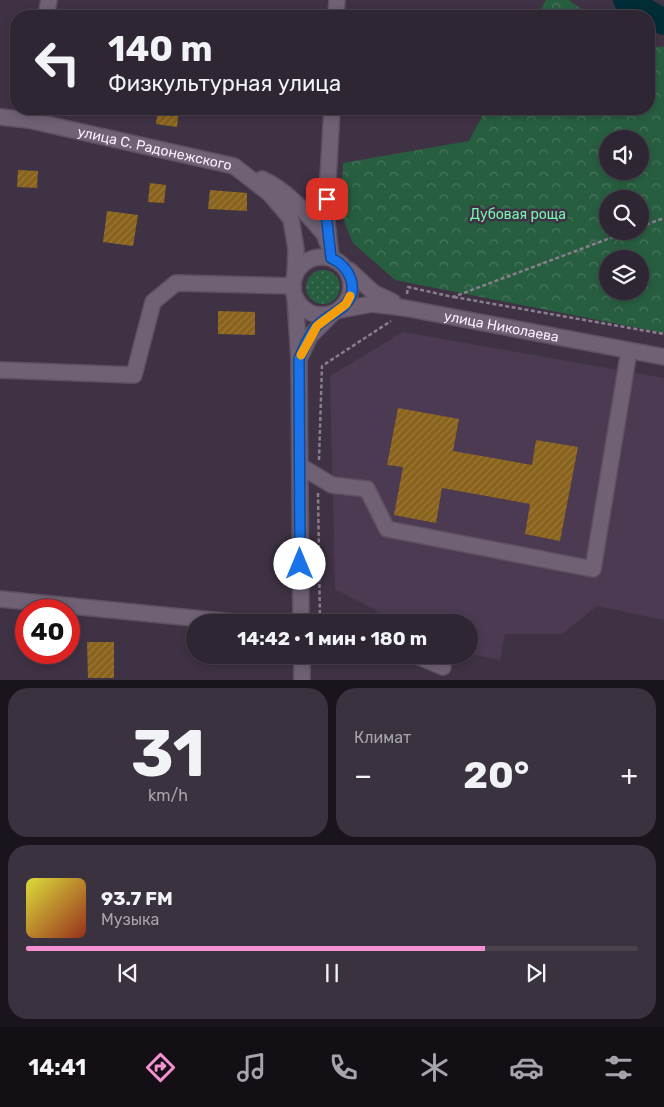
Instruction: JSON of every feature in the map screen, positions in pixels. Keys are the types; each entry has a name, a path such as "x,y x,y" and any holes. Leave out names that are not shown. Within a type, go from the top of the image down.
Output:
{"street":[{"name":"улица С. Радонежского","path":"0,117 29,115 234,166 270,194 291,219 296,249 294,287 299,359 301,614"},
{"path":"331,258 326,213 332,115"},
{"path":"234,166 274,184 296,204 325,235 331,258"},
{"path":"335,312 314,314 300,305 294,287 305,262 314,258 331,258 345,266 374,293 405,308"},
{"path":"299,359 310,336 346,304 351,295 352,285 345,266"},
{"path":"0,370 134,375 153,302 176,283 294,287"},
{"name":"улица Николаева","path":"335,312 372,304 405,308 664,357"},
{"path":"300,466 332,485 367,489 387,529 593,569 630,351"},
{"path":"0,599 186,617"},
{"path":"302,664 302,680"},
{"path":"436,664 443,667"}],"path":[{"path":"649,224 664,218"},
{"path":"452,297 605,240"},
{"path":"320,614 318,476 322,366 397,317 405,308 408,287 452,297 664,334"}],"shaded area":[{"path":"403,332 664,378 664,620 597,606 562,634 505,634 500,660 478,656 478,614 383,614 335,589 330,376"}],"green space":[{"path":"546,0 569,0 583,10 540,10"},
{"name":"Дубовая роща","path":"655,46 664,47 664,333 395,280 353,243 341,214 343,163 469,141 483,115 655,115"},
{"path":"323,270 330,271 335,275 339,280 339,294 335,299 330,303 323,304 316,303 311,299 307,294 306,287 307,280 311,275 316,271"}],"building":[{"path":"157,115 178,115 177,127 156,124"},
{"path":"18,170 38,171 37,188 17,187"},
{"path":"150,183 166,185 164,203 148,202"},
{"path":"210,190 247,193 247,211 208,209"},
{"path":"107,211 138,215 133,246 103,242"},
{"path":"218,311 255,312 255,335 218,334"},
{"path":"398,408 459,419 453,451 532,465 536,440 578,447 560,541 525,534 530,504 442,488 436,523 394,515 403,467 387,465"},
{"path":"87,642 114,642 114,678 88,678"}],"waterway":[{"path":"626,0 643,10"},
{"path":"655,17 664,22"}],"slow traffic":[{"path":"301,355 317,326 346,304 350,296"}],"route":[{"path":"300,564 299,359 317,326 346,304 351,295 352,285 350,275 345,266 331,258 326,213 327,199"}]}
